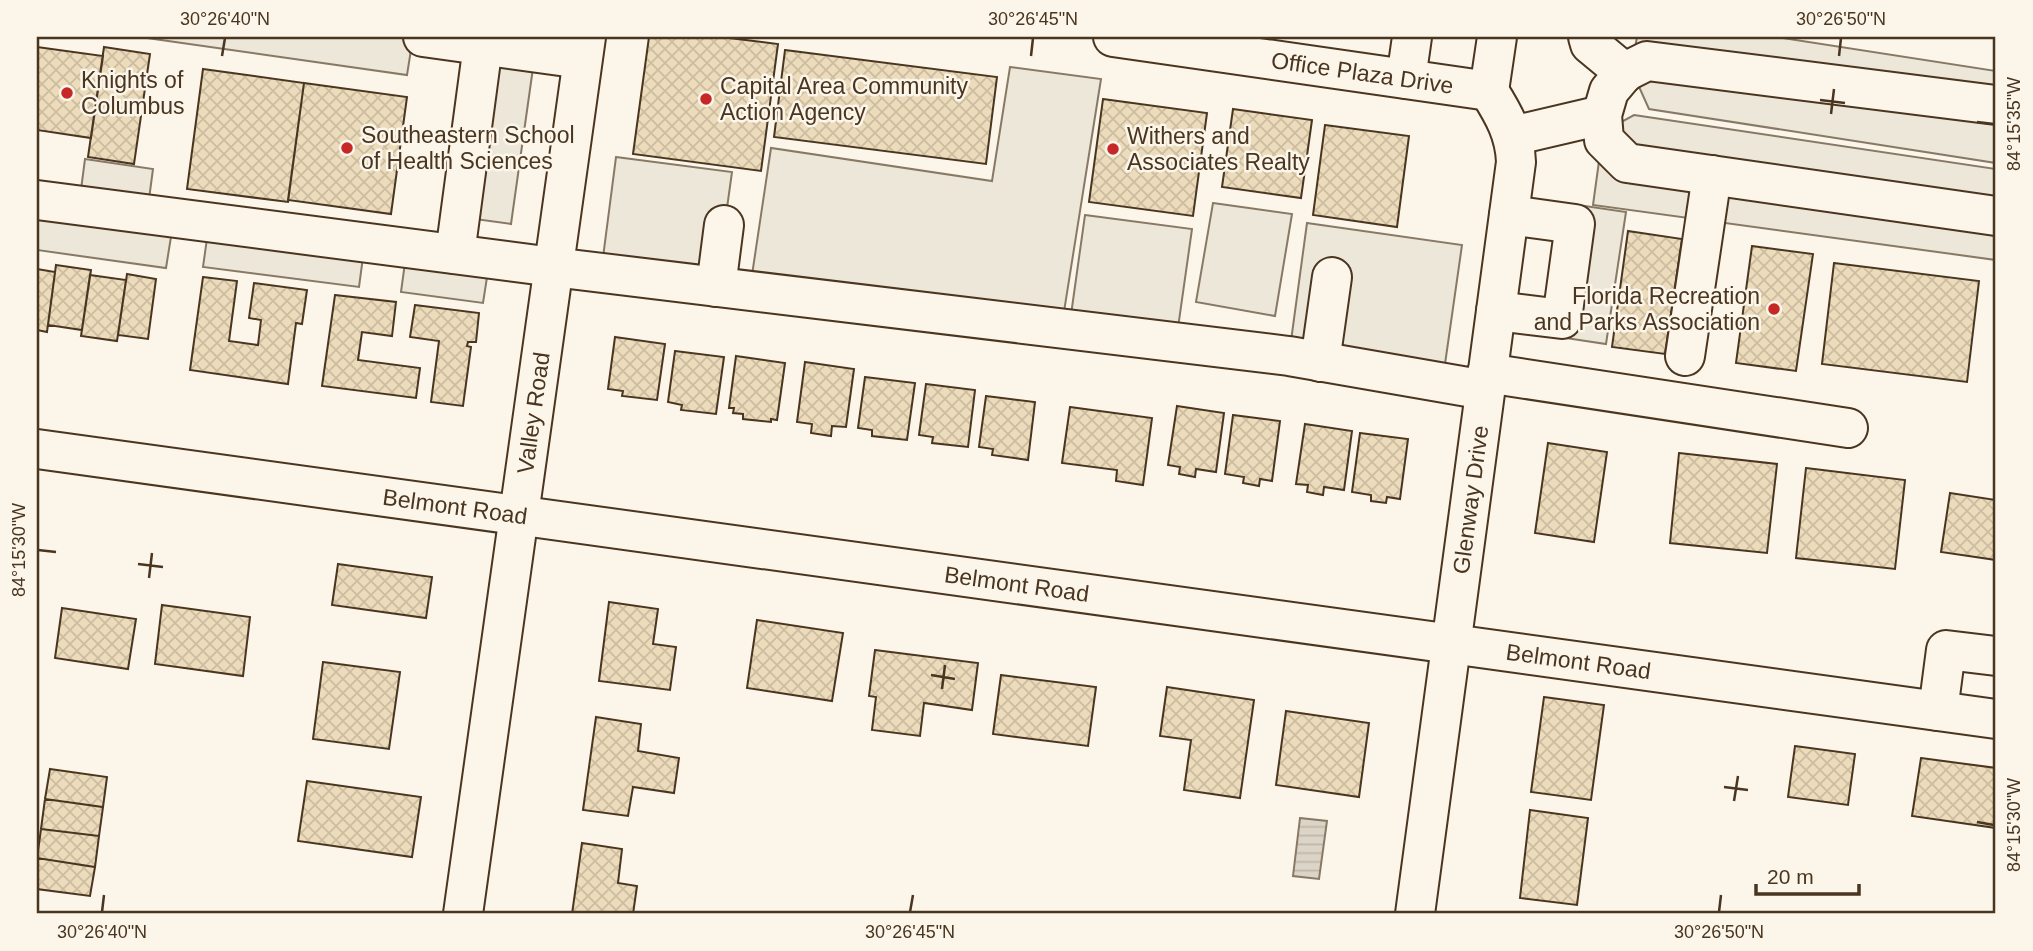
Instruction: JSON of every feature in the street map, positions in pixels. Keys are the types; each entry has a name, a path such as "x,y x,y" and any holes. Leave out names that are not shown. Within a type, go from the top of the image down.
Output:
{"street":[{"path":"423,37 483,45 584,48"},
{"name":"Office Plaza Drive","path":"1121,37 1314,51 1406,79 1489,91"},
{"path":"1406,79 1412,37"},
{"path":"1489,91 1497,37"},
{"path":"1588,37 1590,44 1625,74"},
{"path":"455,254 483,45"},
{"name":"Valley Road","path":"463,914 584,48"},
{"path":"1996,105 1647,61 1625,74 1609,91 1602,115 1604,140 1626,163 1996,216"},
{"name":"Glenway Drive","path":"1415,914 1516,162 1516,145 1505,118 1489,91"},
{"path":"1512,136 1602,115"},
{"path":"1685,356 1712,175"},
{"path":"37,200 1848,428"},
{"path":"1496,311 1562,319 1575,224 1509,215"},
{"path":"716,287 724,225"},
{"path":"1320,362 1332,278"},
{"name":"Belmont Road","path":"37,449 1996,719"},
{"path":"1938,711 1946,650 1996,656"}],"shaded area":[{"path":"140,37 413,37 407,75"},
{"path":"1637,37 1777,37 1996,71 1996,163 1649,109 1631,69"},
{"path":"483,45 533,68 511,224 460,217"},
{"path":"1010,67 1101,79 1063,318 752,275 771,148 992,181"},
{"path":"1634,115 1996,169 1996,260 1593,205 1603,132"},
{"path":"616,157 732,172 716,287 601,273"},
{"path":"85,159 153,169 147,214 174,218 166,268 37,250 37,200 79,205"},
{"path":"1213,203 1292,214 1275,316 1196,302"},
{"path":"1578,205 1626,212 1606,344 1559,337"},
{"path":"1085,215 1192,229 1176,342 1069,329"},
{"path":"1307,223 1462,245 1445,364 1291,341"},
{"path":"209,224 365,242 359,287 203,267"},
{"path":"407,248 490,258 483,303 401,292"},
{"path":"1300,818 1327,821 1319,879 1293,876"}],"building":[{"name":"Capital Area Community Action Agency","path":"649,37 721,37 778,44 761,171 633,154"},
{"name":"Knights of Columbus","path":"37,47 103,56 91,138 37,130"},
{"path":"104,47 150,54 134,164 88,157"},
{"path":"785,50 997,77 986,164 774,137"},
{"path":"203,69 304,83 288,202 187,189"},
{"name":"Southeastern School of Health Sciences","path":"304,83 407,97 391,214 288,200"},
{"path":"1103,99 1207,113 1193,216 1089,202"},
{"path":"1233,109 1312,120 1301,198 1222,187"},
{"path":"1325,125 1409,136 1397,227 1313,215"},
{"path":"1628,231 1682,239 1665,354 1612,347"},
{"name":"Florida Recreation and Parks Association","path":"1752,246 1813,254 1796,371 1736,363"},
{"path":"1834,263 1979,281 1967,382 1822,364"},
{"path":"56,265 91,270 82,330 48,325"},
{"path":"37,269 55,272 47,332 37,330"},
{"path":"127,274 156,279 148,339 118,335"},
{"path":"90,275 126,280 117,341 81,336"},
{"path":"203,277 237,281 229,341 258,345 261,320 249,318 254,283 307,290 302,324 296,323 288,384 190,370"},
{"path":"335,295 396,302 392,336 362,332 358,360 420,368 416,398 322,386"},
{"path":"415,305 479,313 476,342 468,342 467,346 471,347 463,406 431,402 439,341 410,337"},
{"path":"615,337 665,344 657,400 622,396 623,391 608,389"},
{"path":"675,351 724,357 716,414 681,410 682,405 668,402"},
{"path":"736,356 785,363 777,420 771,419 771,422 743,419 743,414 733,413 734,408 729,408"},
{"path":"805,362 854,369 846,427 832,426 831,436 811,433 812,424 797,422"},
{"path":"865,377 915,383 907,440 872,436 872,430 858,428"},
{"path":"926,384 975,390 968,447 932,443 933,437 919,435"},
{"path":"986,396 1035,402 1028,460 992,455 993,449 979,447"},
{"path":"1177,406 1224,413 1216,472 1196,469 1195,477 1179,474 1180,467 1168,465"},
{"path":"1070,407 1152,418 1143,485 1116,481 1117,470 1062,463"},
{"path":"1233,415 1280,421 1272,481 1260,479 1259,486 1243,483 1244,477 1225,474"},
{"path":"1305,424 1352,431 1344,490 1324,487 1323,495 1307,492 1308,485 1296,484"},
{"path":"1360,433 1408,439 1400,499 1387,497 1386,503 1371,501 1371,495 1352,492"},
{"path":"1548,443 1607,452 1594,542 1535,533"},
{"path":"1679,453 1777,464 1767,553 1670,543"},
{"path":"1806,468 1905,480 1895,569 1796,558"},
{"path":"1950,493 1996,500 1996,560 1941,552"},
{"path":"338,564 432,577 426,618 332,605"},
{"path":"609,602 658,609 653,644 676,647 670,690 599,681"},
{"path":"162,605 250,617 243,676 155,664"},
{"path":"62,608 136,619 128,669 55,658"},
{"path":"757,620 843,633 832,701 747,688"},
{"path":"875,650 978,663 972,710 924,703 920,736 872,730 876,697 869,696"},
{"path":"323,662 400,672 389,749 313,739"},
{"path":"1001,675 1096,687 1088,746 993,734"},
{"path":"1167,687 1254,700 1240,798 1184,790 1191,740 1160,736"},
{"path":"1544,697 1604,705 1591,800 1531,792"},
{"path":"1286,711 1369,723 1359,797 1276,785"},
{"path":"596,717 641,724 638,751 679,758 674,793 633,787 628,816 583,810"},
{"path":"1795,746 1855,754 1848,805 1788,797"},
{"path":"1921,758 1996,768 1996,828 1912,816"},
{"path":"50,769 107,777 103,807 45,799"},
{"path":"307,781 421,797 412,857 298,841"},
{"path":"45,799 103,807 99,836 41,829"},
{"path":"1530,810 1588,818 1577,905 1520,898"},
{"path":"41,829 99,836 95,867 37,858"},
{"path":"582,843 622,849 618,883 637,886 633,914 572,914"},
{"path":"37,858 95,867 90,896 37,889"}],"place":[{"name":"Knights of Columbus","path":"67,93"},
{"name":"Capital Area Community Action Agency","path":"706,99"},
{"name":"Southeastern School of Health Sciences","path":"347,148"},
{"name":"Withers and Associates Realty","path":"1113,149"},
{"name":"Florida Recreation and Parks Association","path":"1774,309"}]}
